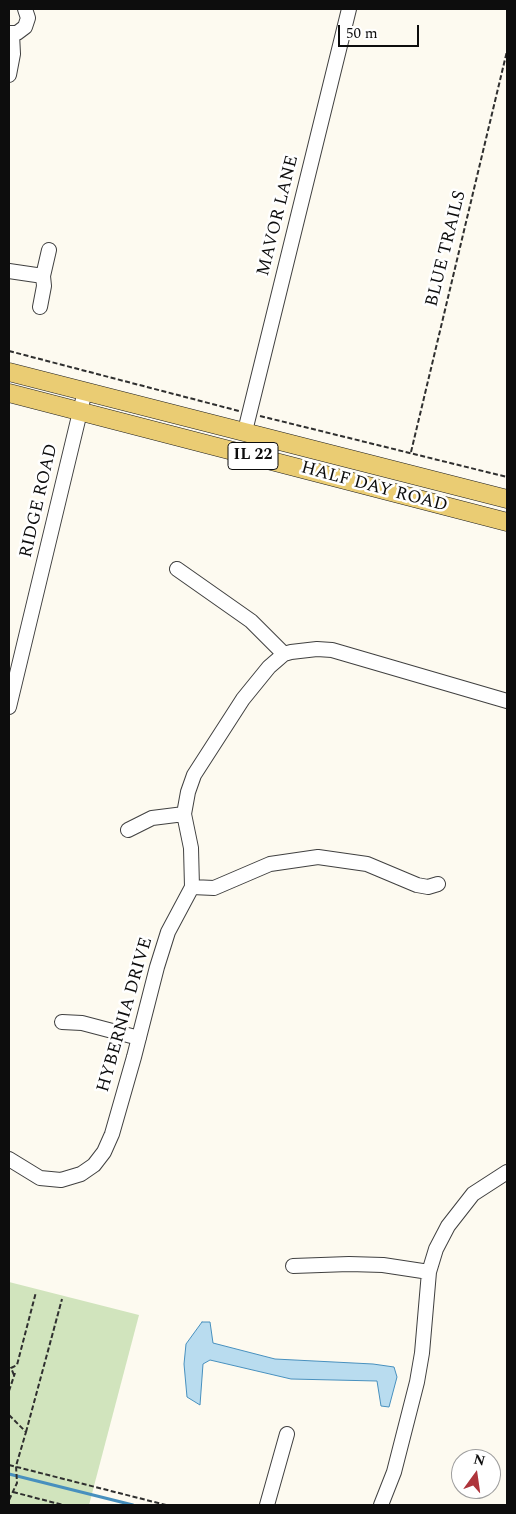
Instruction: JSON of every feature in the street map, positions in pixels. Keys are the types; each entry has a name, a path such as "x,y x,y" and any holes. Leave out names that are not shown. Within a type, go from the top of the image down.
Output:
{"main road":[{"name":"HALF DAY ROAD","path":"9,372 507,499"},
{"name":"HALF DAY ROAD","path":"9,393 507,522"}],"street":[{"path":"9,75 12,54 10,33 25,28 28,18 25,9"},
{"name":"MAVOR LANE","path":"245,431 349,9"},
{"path":"40,307 44,286 43,276 49,250"},
{"path":"9,271 43,276"},
{"name":"RIDGE ROAD","path":"9,707 85,391"},
{"path":"177,569 251,621 284,654 318,649 332,650 507,701"},
{"name":"HYBERNIA DRIVE","path":"9,1159 40,1178 54,1179 81,1174 94,1165 104,1152 112,1134 140,1038 157,966 168,932 192,887 191,848 184,814 188,792 200,766 258,678 284,654"},
{"path":"128,830 152,818 184,814"},
{"path":"192,887 214,888 270,864 318,857 367,864 417,885 428,887 438,884"},
{"path":"62,1022 82,1023 140,1038"},
{"path":"381,1505 394,1472 419,1368 429,1272 436,1249 455,1216 474,1194 507,1172"},
{"path":"293,1266 383,1265 429,1272"},
{"path":"266,1505 287,1434"}],"path":[{"name":"BLUE TRAILS","path":"411,453 507,51"},
{"path":"9,1391 14,1374 12,1368 17,1365 36,1292"},
{"path":"9,1500 17,1481 16,1466 62,1298"},
{"path":"9,1415 26,1432"},
{"path":"9,1464 166,1505"},
{"path":"12,1492 63,1505"}],"green space":[{"path":"9,1282 139,1315 89,1505 9,1505"}],"water":[{"path":"202,1322 210,1322 213,1343 275,1359 373,1364 394,1367 397,1377 389,1407 381,1406 377,1381 291,1379 210,1360 203,1364 200,1405 187,1397 184,1364 186,1344"}],"waterway":[{"path":"9,1474 133,1505"}]}
